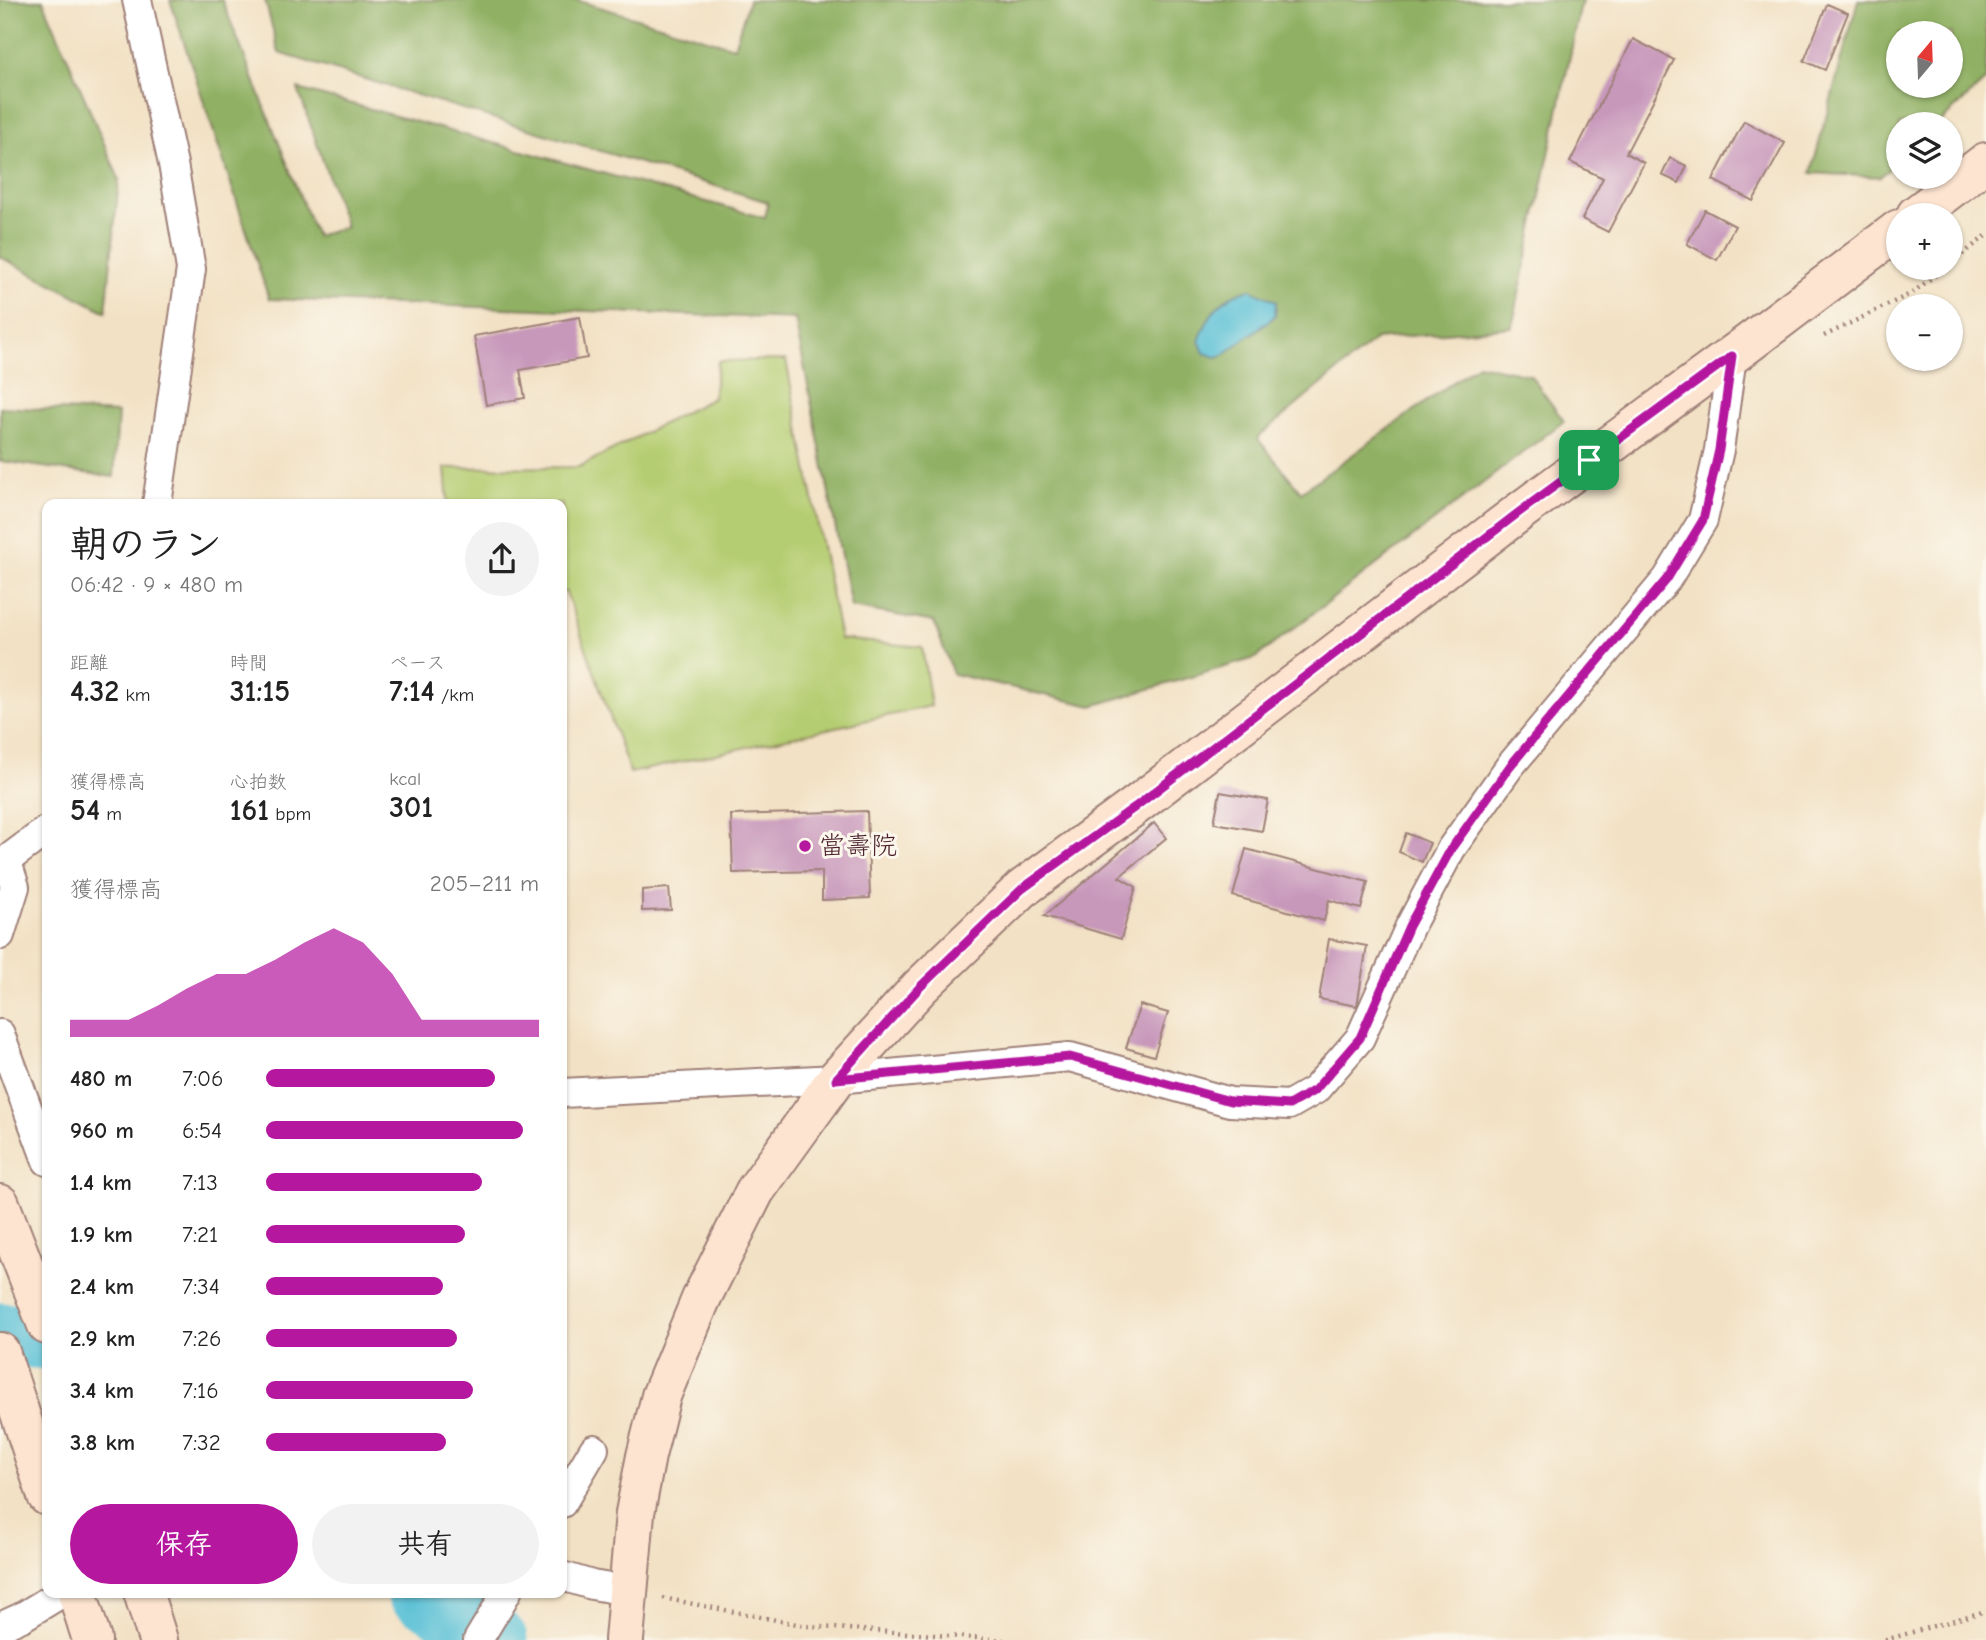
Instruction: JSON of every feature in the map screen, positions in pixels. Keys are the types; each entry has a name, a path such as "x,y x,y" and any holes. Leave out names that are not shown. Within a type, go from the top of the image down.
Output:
{"street":[{"path":"136,0 173,164 191,269 159,499"},
{"path":"1932,203 1986,162"},
{"path":"626,1617 635,1513 646,1456 661,1396 701,1299 755,1191 836,1079 920,987 1022,889 1135,807 1518,513 1886,239"},
{"path":"567,1093 836,1079 1070,1057 1230,1101 1289,1105 1315,1090 1360,1038 1409,926 1451,849 1510,766 1667,579 1703,520 1719,450 1732,356"},
{"path":"0,935 15,887 3,863 42,834"},
{"path":"0,1034 42,1147"},
{"path":"0,1204 42,1311"},
{"path":"0,1352 42,1480"},
{"path":"567,1495 594,1450"},
{"path":"567,1578 592,1585 626,1617"},
{"path":"0,1627 22,1618 54,1598"},
{"path":"79,1598 92,1640"},
{"path":"145,1598 158,1640"},
{"path":"478,1640 503,1598"}],"path":[{"path":"1963,254 1986,236"},
{"path":"1814,341 1912,293 1929,280"},
{"path":"1885,1640 1986,1611"},
{"path":"626,1617 1004,1640"}],"green space":[{"path":"0,0 43,0 119,179 106,312 0,257"},
{"path":"170,0 222,0 316,236 346,227 298,89 765,218 768,202 279,53 265,0 576,0 734,47 749,0 1582,0 1512,327 1376,339 1257,438 1301,492 1478,364 1530,375 1564,421 1255,658 1092,706 953,674 934,622 851,607 795,319 269,299"},
{"path":"1858,0 1986,0 1986,80 1951,112 1886,112 1886,172 1880,177 1811,173"},
{"path":"786,360 840,639 922,647 931,706 630,773 567,595 567,499 448,499 445,468 579,467 713,398 718,361"},
{"path":"0,407 118,413 114,477 0,461"}],"water":[{"path":"1250,289 1276,301 1275,316 1223,355 1216,357 1204,353 1199,341 1212,314 1223,302"}],"building":[{"path":"1827,4 1848,13 1825,70 1804,61"},
{"path":"1633,39 1674,60 1626,153 1644,163 1608,232 1582,219 1603,178 1570,162"},
{"path":"1744,121 1785,143 1753,201 1713,180"},
{"path":"1670,158 1687,166 1679,183 1662,175"},
{"path":"1705,210 1735,226 1717,260 1687,244"},
{"path":"580,317 587,358 520,370 525,398 486,405 474,336"},
{"path":"1220,792 1268,800 1262,831 1214,823"},
{"path":"867,811 870,898 822,900 822,871 733,873 731,815"},
{"path":"1154,823 1166,838 1119,877 1136,887 1121,939 1044,916"},
{"path":"1406,833 1430,843 1422,862 1399,852"},
{"path":"1246,849 1368,882 1361,909 1329,900 1324,921 1233,896"},
{"path":"669,888 671,910 642,911 642,890"},
{"path":"1329,939 1367,946 1357,1006 1319,999"},
{"path":"1140,1005 1168,1013 1154,1056 1126,1048"}],"waterway":[{"path":"0,1334 42,1338"},
{"path":"428,1598 496,1640"}],"place":[{"name":"當壽院","path":"805,846"}],"route":[{"path":"1732,356 1719,450 1703,520 1667,579 1510,766 1451,849 1409,926 1360,1038 1315,1090 1289,1105 1230,1101 1070,1057 836,1079 920,987 1022,889 1135,807 1589,460 1732,356"}]}
